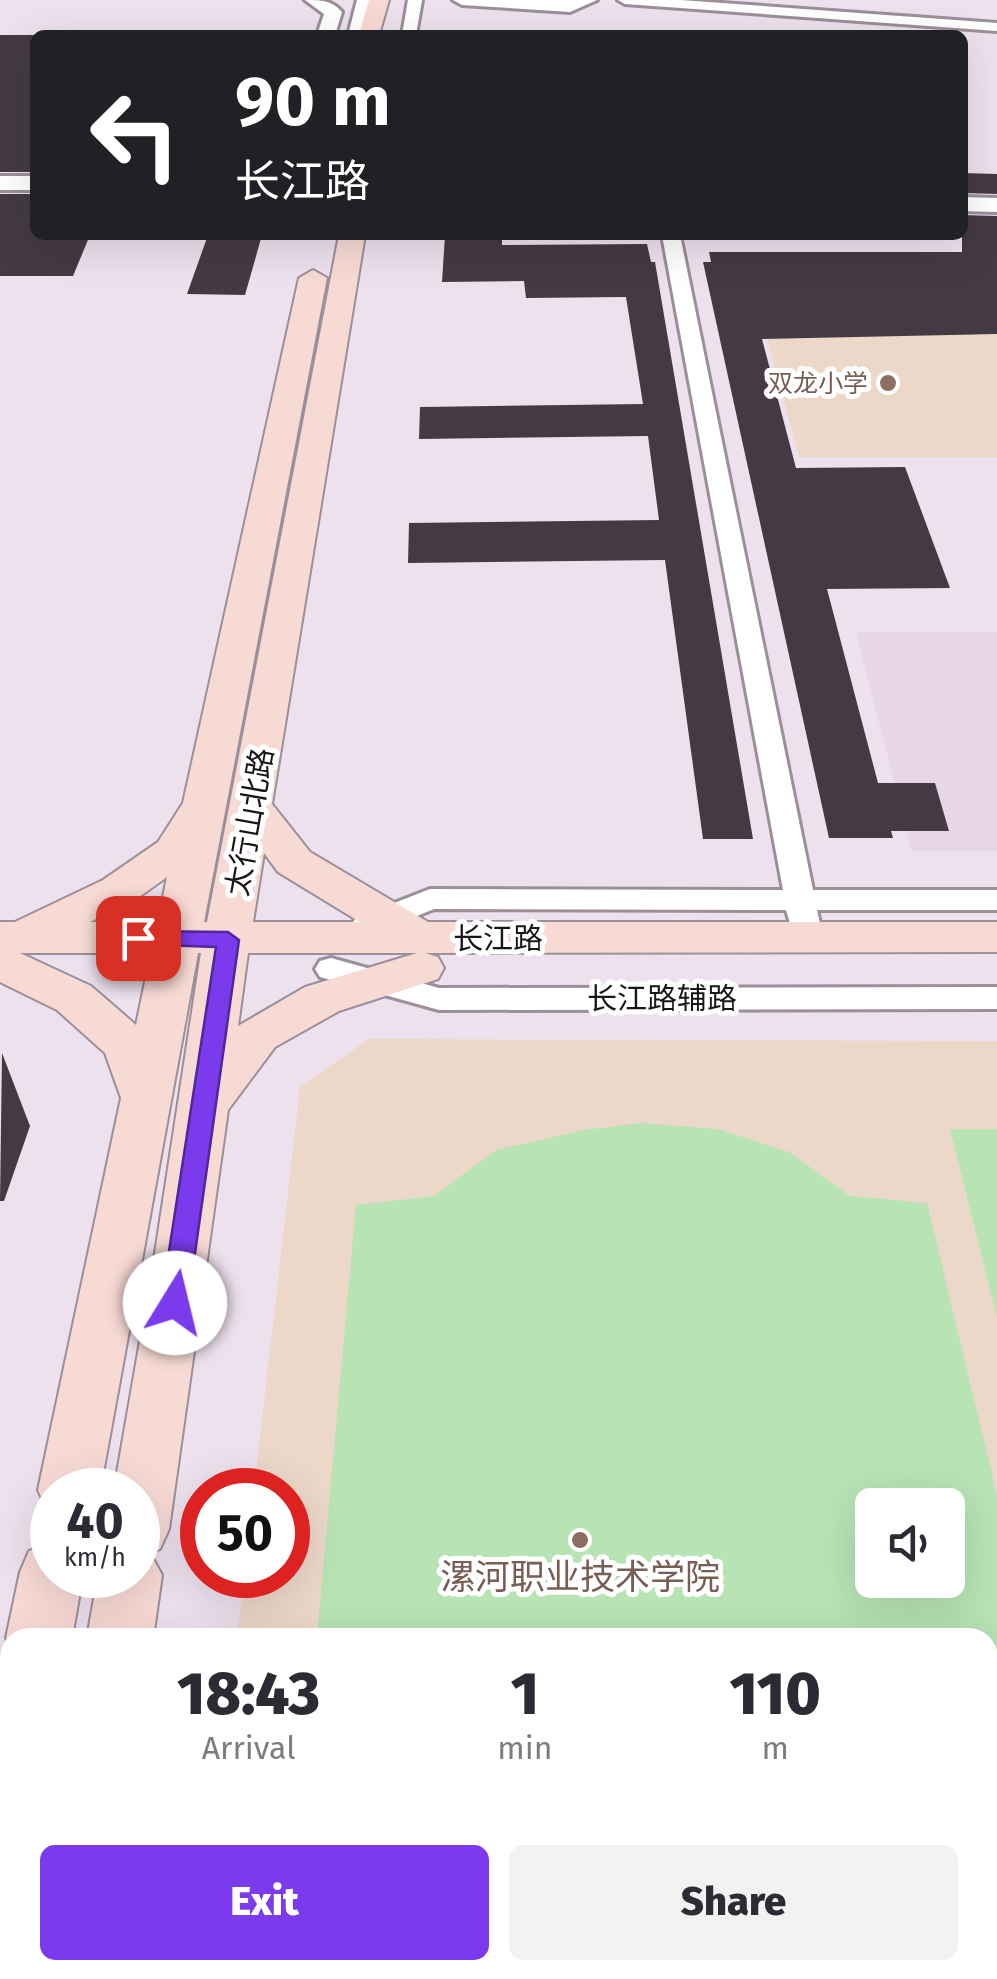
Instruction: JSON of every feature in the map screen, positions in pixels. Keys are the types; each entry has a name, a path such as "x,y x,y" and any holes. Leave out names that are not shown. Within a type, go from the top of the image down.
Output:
{"main road":[{"path":"370,30 378,0"},
{"path":"395,30 401,0"},
{"name":"太行山北路","path":"147,1468 204,1104 200,954 204,804 321,240"},
{"name":"太行山北路","path":"73,1468 148,1103 253,808 351,240"},
{"path":"5,949 119,890 173,852 204,804"},
{"path":"253,808 294,862 384,916 422,954"},
{"name":"长江路","path":"422,954 804,918 997,937"},
{"path":"5,949 347,963 422,954"},
{"path":"5,949 74,998 126,1044 148,1103"},
{"name":"长江路","path":"422,954 997,967"},
{"path":"204,1104 258,1035 322,999 347,963"},
{"path":"41,1628 47,1598"},
{"path":"122,1628 126,1598"}],"street":[{"path":"314,0 333,12 328,30"},
{"path":"356,30 364,0"},
{"path":"410,30 415,0"},
{"path":"462,0 570,7 588,0"},
{"path":"625,0 997,27"},
{"path":"0,180 30,180"},
{"path":"968,196 997,196"},
{"path":"968,204 997,205"},
{"path":"673,240 804,918"},
{"path":"347,963 384,916 430,899 804,918 997,900"},
{"name":"长江路辅路","path":"347,963 438,999 997,998"}],"shaded area":[{"name":"双龙小学","path":"997,308 997,457 799,457 759,309"},
{"path":"856,632 997,632 997,851 912,851"},
{"name":"漯河职业技术学院","path":"369,1039 997,1041 997,1628 238,1628 241,1598 310,1598 310,1468 257,1468 300,1087"}],"green space":[{"name":"漯河职业技术学院","path":"641,1123 717,1129 789,1152 850,1196 927,1203 997,1495 997,1628 318,1628 356,1205 434,1196 496,1150 584,1130"},
{"path":"950,1129 997,1129 997,1318"}],"building":[{"path":"0,35 30,35 30,172 0,172"},
{"path":"968,173 997,174 997,194 968,193"},
{"path":"0,194 30,194 30,240 88,240 73,276 0,276"},
{"path":"968,215 997,216 997,334 762,339 796,468 905,467 950,588 827,589 878,783 935,783 949,831 891,831 893,838 829,838 703,262 711,262 709,252 962,252 962,240 968,240"},
{"path":"206,240 261,240 245,295 187,294"},
{"path":"445,240 502,240 502,245 647,244 651,262 655,262 753,839 703,839 665,560 408,563 409,523 659,520 648,436 419,439 420,407 643,404 626,297 526,298 524,281 442,282"},
{"path":"2,1053 30,1126 4,1201 0,1201"}],"place":[{"name":"双龙小学","path":"888,383"},
{"name":"漯河职业技术学院","path":"580,1540"}],"route":[{"path":"138,938 228,940 175,1303"}]}
